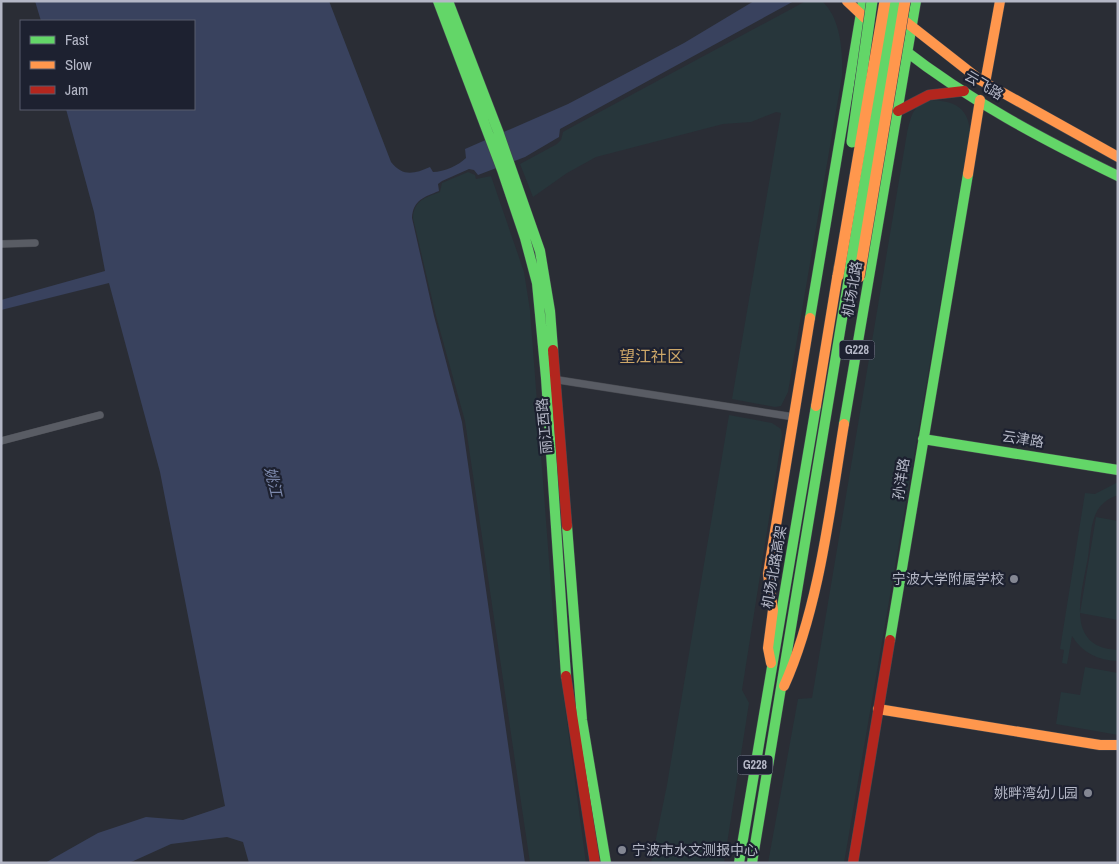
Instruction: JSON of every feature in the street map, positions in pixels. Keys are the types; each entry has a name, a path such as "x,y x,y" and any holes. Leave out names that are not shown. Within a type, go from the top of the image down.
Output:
{"main road":[{"path":"438,1 493,131"},
{"name":"丽江西路","path":"448,1 506,168 540,251 550,311 551,379 566,678 594,863"},
{"name":"云飞路","path":"847,1 860,15 927,68 1049,142 1118,176"},
{"name":"G228","path":"772,666 768,648 773,610 768,574 863,1"},
{"path":"849,277 841,224 872,1"},
{"name":"云飞路","path":"880,1 985,83 1118,156"},
{"name":"机场北路","path":"849,277 885,1"},
{"name":"机场北路","path":"849,277 895,1"},
{"path":"849,277 905,1"},
{"name":"机场北路","path":"780,695 798,655 823,549 916,1"},
{"path":"985,83 1000,1"},
{"path":"898,111 912,100 931,93 964,91"},
{"name":"孙洋路","path":"852,863 980,100"},
{"name":"机场北路高架","path":"752,863 849,277"},
{"name":"机场北路高架","path":"739,863 772,666 849,277"},
{"name":"丽江西路","path":"551,379 582,720 606,863"},
{"name":"云津路","path":"923,437 1118,464"},
{"name":"云津路","path":"923,437 1118,470"},
{"path":"878,709 1100,745 1118,745"}],"street":[{"path":"1,244 35,243"},
{"path":"551,379 794,417"},
{"path":"1,441 100,415"}],"shaded area":[{"path":"806,1 822,1 833,17 840,36 842,76 788,392 781,406 775,407 732,399 781,113 776,112 751,122 723,124 596,157 567,173 533,197 520,164 557,144 561,140 563,132 570,128"},
{"path":"929,100 951,103 957,106 966,115 970,130 844,863 768,863 798,699 812,698 907,133 913,113 919,105"},
{"path":"468,172 475,175 476,179 491,176 524,272 530,310 554,626 586,863 530,863 465,421 436,316 413,218 416,207 421,200 440,192 442,183"},
{"path":"729,415 772,423 781,429 782,436 742,690 749,703 724,863 651,863 667,785"},
{"path":"1118,482 1118,495 1109,499 1101,506 1093,522 1082,586 1080,616 1083,629 1089,640 1101,647 1118,650 1118,661 1111,661 1091,654 1081,647 1072,636 1067,664 1062,663 1064,650 1060,649 1085,493 1095,494"},
{"path":"1096,517 1118,521 1118,620 1080,613"},
{"path":"1085,667 1118,673 1118,735 1056,724 1061,692 1080,695"}],"water":[{"name":"姚江","path":"35,1 329,1 391,162 395,167 409,173 430,167 433,172 437,172 455,166 466,158 465,149 568,104 684,43 754,1 794,1 560,129 559,137 525,157 478,175 474,170 469,169 442,181 438,184 439,191 420,200 413,212 412,218 434,316 462,422 525,863 249,863 243,842 227,837 171,844 129,863 45,863 98,833 146,817 183,820 225,806 160,472 109,283 1,310 1,300 105,271 94,212 66,110 195,110 195,20 41,20"}],"traffic: fast":[{"path":"438,1 502,170 525,238 537,283 546,378 566,676"},
{"path":"448,1 498,131 540,251 550,311 553,350"},
{"path":"810,318 863,1"},
{"path":"852,142 872,1"},
{"path":"849,277 895,1"},
{"path":"844,424 916,1"},
{"path":"903,49 928,68 1007,118 1118,176"},
{"path":"890,640 968,174"},
{"path":"752,863 849,277"},
{"path":"739,863 816,406"},
{"path":"923,439 1118,470"},
{"path":"567,526 582,720 606,863"}],"traffic: slow":[{"path":"847,1 865,18"},
{"path":"838,276 885,1"},
{"path":"859,277 905,1"},
{"path":"985,83 1000,1"},
{"path":"906,22 980,80 1118,157"},
{"path":"968,174 980,100"},
{"path":"816,406 839,266"},
{"path":"771,663 768,648 773,610 768,574 810,318"},
{"path":"784,686 796,656 815,591 844,424"},
{"path":"878,709 1100,745 1118,745"}],"traffic: jam":[{"path":"898,111 929,95 964,91"},
{"path":"553,350 567,526"},
{"path":"853,863 890,640"},
{"path":"566,676 595,863"}],"place":[{"name":"宁波大学附属学校","path":"1014,579"},
{"name":"姚畔湾幼儿园","path":"1088,793"},
{"name":"宁波市水文测报中心","path":"622,850"}],"district":[{"name":"望江社区","path":"651,356"}]}
